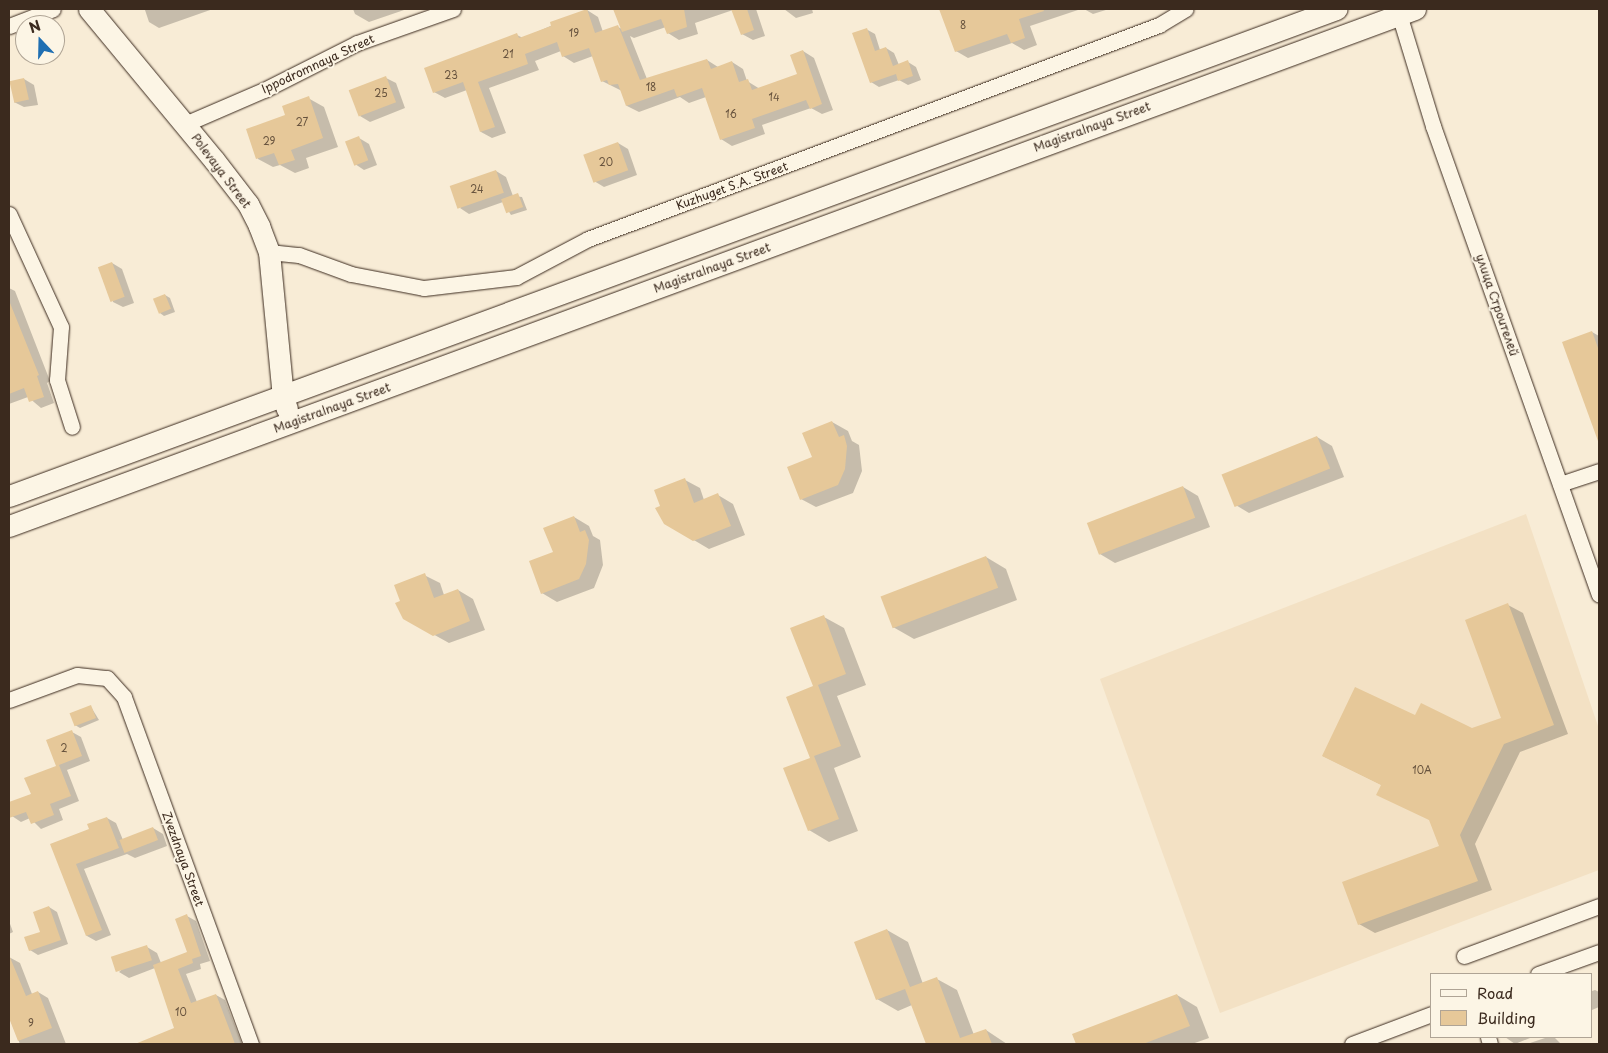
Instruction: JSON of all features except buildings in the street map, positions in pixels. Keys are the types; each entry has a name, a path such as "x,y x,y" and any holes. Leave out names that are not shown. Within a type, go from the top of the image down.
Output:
{"main road":[{"name":"Polevaya Street","path":"89,9 185,124 248,204 269,252 283,397 292,423"},
{"path":"9,496 1336,9"},
{"name":"Magistralnaya Street","path":"9,526 1407,12"}],"street":[{"path":"9,26 53,9"},
{"name":"Ippodromnaya Street","path":"185,124 264,90 357,43 453,9"},
{"name":"Kuzhuget S.A. Street","path":"269,252 299,255 351,274 424,288 516,277 588,239 1159,25 1186,9"},
{"name":"улица Строителей","path":"1407,12 1434,126 1599,594"},
{"path":"9,214 14,242 60,327 57,380 72,427"},
{"path":"1560,484 1599,471"},
{"name":"Zvezdnaya Street","path":"9,700 77,675 107,678 124,697 252,1044"},
{"path":"1464,956 1599,906"},
{"path":"1541,973 1599,952"},
{"path":"1352,1044 1430,1015"}],"shaded area":[{"path":"1526,514 1599,729 1599,870 1220,1013 1100,679"}]}
